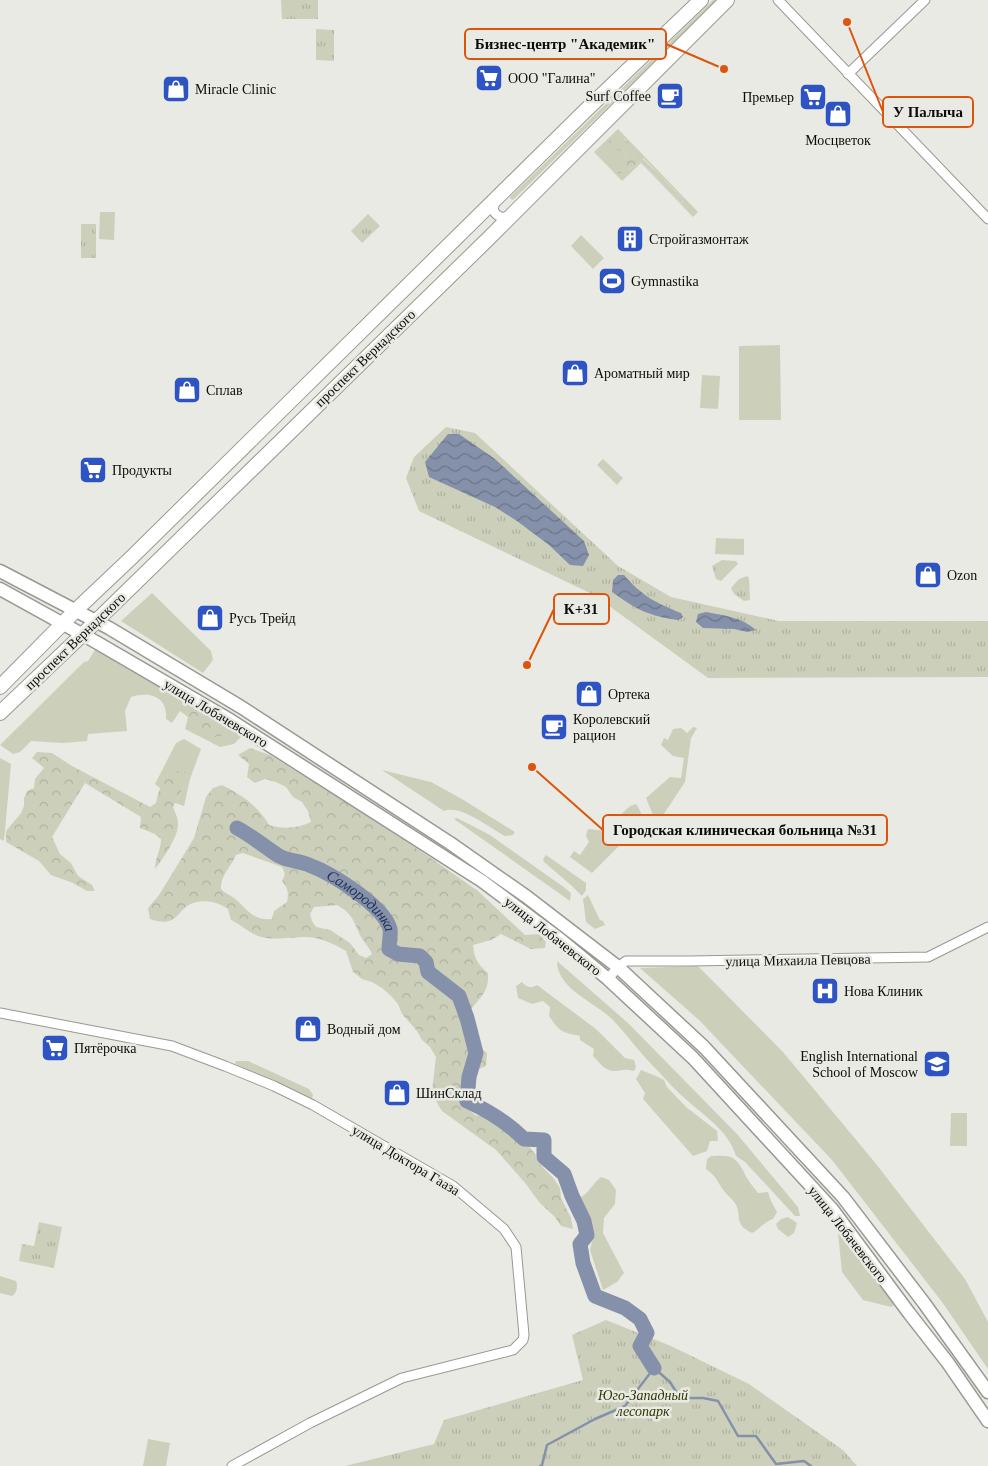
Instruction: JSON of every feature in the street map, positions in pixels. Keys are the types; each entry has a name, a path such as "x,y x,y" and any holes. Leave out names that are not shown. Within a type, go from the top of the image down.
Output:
{"main road":[{"name":"проспект Вернадского","path":"0,687 76,610 702,0"},
{"name":"проспект Вернадского","path":"0,713 512,215 727,0"},
{"name":"улица Лобачевского","path":"0,571 96,621 241,707 450,843 527,897 618,967 704,1047 843,1197 924,1303 988,1392"},
{"name":"улица Лобачевского","path":"0,589 230,720 449,860 553,934 608,978 693,1058 832,1209 908,1313 948,1363 988,1421"}],"street":[{"path":"778,0 988,220"},
{"path":"848,74 924,0"},
{"path":"496,199 493,210 497,216 505,218 512,215"},
{"name":"улица Михаила Певцова","path":"618,967 626,961 632,960 689,961 928,957 988,927"},
{"path":"608,978 618,967"},
{"name":"улица Доктора Гааза","path":"0,1013 172,1046 274,1086 313,1105 453,1186 504,1229 516,1247 524,1335 523,1340 513,1350 402,1378 232,1466"}],"green space":[{"path":"281,0 318,0 318,19 282,19"},
{"path":"713,0 717,0 513,200 511,199 510,197"},
{"path":"316,29 334,30 334,61 316,60"},
{"path":"618,129 698,212 693,217 641,163 622,181 594,152","holes":["624,138 683,199 682,204 646,167 645,163 640,162 627,171 627,159 624,151 611,150"]},
{"path":"622,137 643,156 643,159 683,199 682,204 644,163 640,162 627,171 618,174 620,167 627,159 624,151 614,150 606,157 600,155 599,151 612,138"},
{"path":"100,212 115,212 114,240 99,239"},
{"path":"368,214 380,226 362,243 351,231"},
{"path":"81,224 96,224 96,258 81,258"},
{"path":"581,235 604,258 593,269 571,246"},
{"path":"780,345 781,420 739,420 739,346"},
{"path":"702,375 720,376 718,409 700,408"},
{"path":"446,427 475,433 618,566 671,597 779,621 988,621 988,677 708,678 594,595 419,511 406,478 414,457"},
{"path":"603,459 623,478 617,485 597,465"},
{"path":"716,538 744,539 744,555 715,554"},
{"path":"722,560 736,561 738,564 721,581 716,579 712,566"},
{"path":"747,576 749,578 750,600 744,601 734,594 731,588 739,579"},
{"path":"152,593 211,651 213,660 203,673 121,621"},
{"path":"95,650 240,730 242,736 234,744 220,747 185,729 188,717 180,711 172,723 166,719 166,711 161,700 151,695 138,695 131,697 125,711 127,731 88,734 87,741 62,743 31,741 20,752 13,754 0,745 84,662 88,661"},
{"path":"189,706 224,724 224,735 211,738 190,725 190,717 186,714"},
{"path":"693,727 697,728 691,738 685,782 650,835 653,815 646,798 670,777 681,778 684,758 673,756 661,745 664,738 668,740 673,729 681,728 687,733"},
{"path":"184,739 201,749 190,779 184,806 175,803 184,787 168,775 161,789 155,784 176,743"},
{"path":"250,748 270,755 374,820 478,891 525,935 539,934 546,942 545,948 531,949 501,934 491,940 473,945 477,961 488,973 488,981 484,993 463,1020 468,1041 487,1053 486,1066 463,1076 467,1108 475,1115 485,1117 529,1146 539,1163 560,1188 561,1198 571,1218 573,1229 561,1226 496,1150 442,1111 432,1091 436,1057 430,1047 422,1040 417,1031 402,1014 398,1004 391,996 382,988 362,979 353,972 346,951 332,943 316,938 275,939 258,936 231,920 228,909 208,901 187,906 169,921 161,922 150,919 148,908 159,895 194,838 206,797 213,788 222,785 243,797 260,812 269,825 290,828 311,822 308,811 302,802 293,797 286,787 265,779 255,783 247,777 249,764 238,755","holes":["243,853 282,867 285,874 282,881 288,893 287,902 274,911 272,919 255,916 221,889 224,876 236,855","337,905 351,917 360,936 371,951 372,954 366,958 359,955 350,943 330,930 316,927 312,921 310,914 314,907"]},
{"path":"37,752 52,753 72,766 150,807 156,803 159,790 170,774 181,771 188,773 184,787 173,807 178,821 176,834 155,869 161,839 155,834 140,828 141,817 85,783 52,837 60,854 71,863 78,876 92,885 95,891 87,891 73,883 51,875 39,861 6,842 6,831 21,813 27,791 34,788 35,779 44,768 32,758"},
{"path":"0,758 11,764 4,841 0,839"},
{"path":"382,770 431,782 515,832 513,835 505,836 466,814 451,810 444,811"},
{"path":"636,804 642,818 641,824 592,873 570,857 574,851 580,855 589,842 586,836 588,829 608,831 615,825 614,821 630,806"},
{"path":"457,818 490,835 565,888 571,893 570,901 454,819"},
{"path":"546,855 586,883 586,890 582,896 544,862 543,859"},
{"path":"588,895 600,920 605,925 595,929 586,922 583,899"},
{"path":"557,961 628,1023 737,1134 798,1207 800,1216 795,1216 745,1162 736,1156 733,1147 723,1133 673,1087 613,1020 578,994 563,980"},
{"path":"698,966 783,1052 877,1165 965,1279 988,1322 988,1369 942,1302 832,1160 700,1021 640,968"},
{"path":"522,982 529,987 537,985 596,1029 625,1058 634,1060 636,1067 634,1071 613,1071 604,1067 593,1056 594,1049 580,1040 580,1036 565,1032 556,1025 549,1016 550,1007 543,1001 532,1004 518,998 516,986"},
{"path":"236,1061 248,1061 309,1089 313,1095 312,1099 235,1064"},
{"path":"641,1070 664,1080 667,1087 686,1107 717,1131 718,1141 710,1141 707,1151 693,1156 643,1099 645,1093 636,1079"},
{"path":"951,1113 967,1113 967,1146 950,1146"},
{"path":"711,1156 727,1156 735,1159 758,1193 768,1192 777,1212 773,1219 752,1233 742,1226 735,1203 715,1177 706,1169 707,1159"},
{"path":"601,1177 609,1180 616,1190 615,1204 604,1218 603,1233 624,1273 617,1282 603,1290 590,1250 593,1236 581,1197"},
{"path":"788,1217 797,1223 794,1233 788,1237 778,1229 776,1224 781,1219"},
{"path":"39,1222 62,1227 54,1268 19,1261 22,1244 34,1246"},
{"path":"838,1233 894,1302 893,1306 863,1300 842,1272"},
{"path":"0,1276 16,1281 17,1289 12,1296 0,1293"},
{"name":"Юго-Западный лесопарк","path":"606,1320 671,1346 749,1384 843,1450 857,1466 345,1466 434,1444 444,1420 583,1380 572,1335"},
{"path":"148,1439 170,1443 166,1466 143,1466"}],"water":[{"path":"448,434 459,434 495,459 584,541 589,555 583,566 570,565 549,545 495,507 429,477 425,462"},
{"path":"618,575 624,575 643,594 681,613 683,617 678,620 658,616 628,603 612,592 613,580"},
{"path":"706,612 739,620 756,630 747,632 734,629 703,628 696,622 698,614"}],"waterway":[{"name":"Самородинка","path":"237,828 279,856 319,869 356,891 378,910 386,920 390,929 389,949 398,954 420,956 426,962 428,972 459,996 476,1053 469,1077 467,1101 497,1117 524,1139 544,1140 544,1157 564,1174 584,1221 587,1235 580,1244 583,1263 595,1296 625,1308 640,1319 647,1333 640,1346 654,1368"},
{"name":"Самородинка","path":"540,1466 542,1465 547,1445 595,1419 625,1406 654,1368 670,1382 680,1398 703,1398 718,1401 738,1436 756,1436 776,1464 804,1461 811,1466"}],"place":[{"name":"У Палыча","path":"847,22"},
{"name":"Бизнес-центр \"Академик\"","path":"724,69"},
{"name":"ООО \"Галина\"","path":"489,78"},
{"name":"Miracle Clinic","path":"176,89"},
{"name":"Surf Coffee","path":"670,96"},
{"name":"Премьер","path":"813,97"},
{"name":"Мосцветок","path":"838,114"},
{"name":"Стройгазмонтаж","path":"630,239"},
{"name":"Gymnastika","path":"612,281"},
{"name":"Ароматный мир","path":"575,373"},
{"name":"Сплав","path":"187,390"},
{"name":"Продукты","path":"93,470"},
{"name":"Ozon","path":"928,575"},
{"name":"Русь Трейд","path":"210,618"},
{"name":"К+31","path":"527,665"},
{"name":"Ортека","path":"589,694"},
{"name":"Королевский рацион","path":"554,727"},
{"name":"Городская клиническая больница №31","path":"532,767"},
{"name":"Нова Клиник","path":"825,991"},
{"name":"Водный дом","path":"308,1029"},
{"name":"Пятёрочка","path":"55,1048"},
{"name":"English International School of Moscow","path":"937,1064"},
{"name":"ШинСклад","path":"397,1093"}]}
